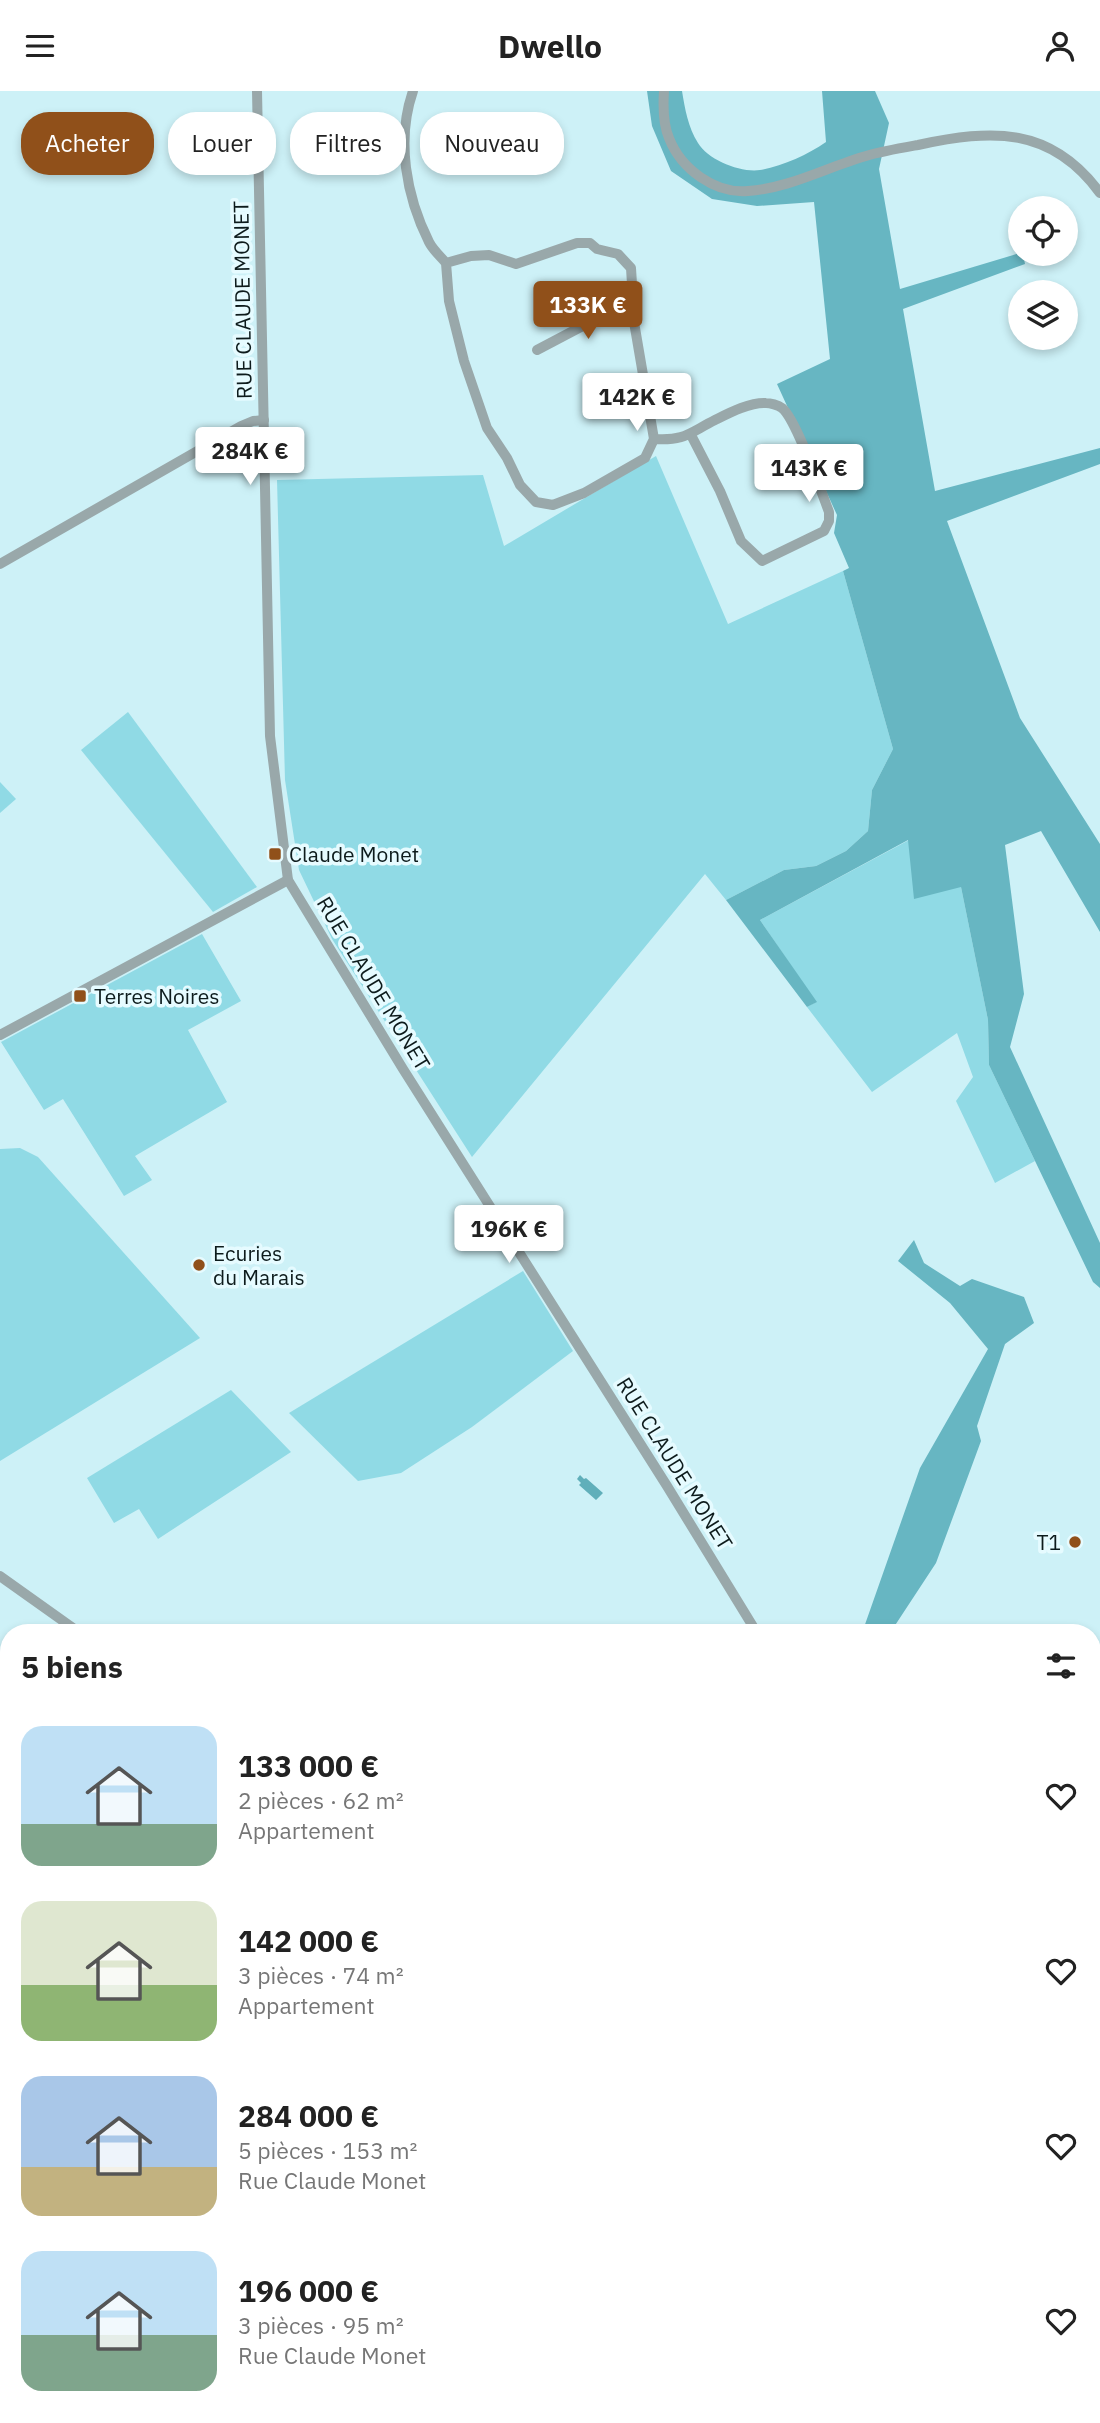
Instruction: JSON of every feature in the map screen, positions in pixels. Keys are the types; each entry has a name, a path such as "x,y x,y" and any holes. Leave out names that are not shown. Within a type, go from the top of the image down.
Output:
{"street":[{"name":"RUE CLAUDE MONET","path":"257,91 271,737 288,880 403,1069 660,1474 752,1624"},
{"path":"413,91 406,113 408,183 430,244 446,263 452,313 464,361 487,428 507,458 520,485 536,502 553,505 584,493 645,458 654,439 634,322 627,305 632,284 631,268 618,254 597,249 590,243 578,243 516,264 489,255 471,256 446,263"},
{"path":"664,91 663,107 668,138 683,161 700,178 719,187 747,191 797,181 866,156 951,138 997,134 1029,139 1063,155 1100,193"},
{"path":"537,349 627,305"},
{"path":"654,439 672,440 691,435 714,420 750,406 768,402 782,408 792,424 829,512 829,521 824,531 762,561 741,541 720,491 691,435"},
{"path":"0,563 241,426 264,420"},
{"path":"0,1035 288,880"},
{"path":"0,1576 67,1624"}],"shaded area":[{"path":"647,91 682,91 689,124 703,149 726,164 760,170 803,156 826,142 822,91 875,91 889,123 879,169 900,289 1008,257 1008,266 1020,266 903,309 935,491 1100,448 1100,464 947,521 1020,718 1100,844 1100,932 1041,831 1005,845 1024,994 1010,1047 1100,1243 1100,1288 1093,1282 989,1065 988,1020 961,887 914,899 908,840 760,920 817,1002 807,1007 726,900 784,870 816,866 846,851 868,831 872,790 893,749 843,571 849,568 834,533 837,515 777,384 830,359 814,202 757,206 712,199 671,171 652,126"},
{"path":"656,456 728,624 843,571 893,749 872,790 868,831 846,851 816,866 784,870 726,900 705,874 472,1157 332,939 299,870 285,780 277,480 483,475 504,546"},
{"path":"128,712 257,887 213,912 81,750"},
{"path":"0,782 16,799 0,813"},
{"path":"909,840 961,887 988,1020 989,1065 1035,1161 995,1183 956,1101 973,1077 957,1033 872,1092 807,1007 816,1002 760,920"},
{"path":"202,934 241,1001 188,1030 227,1102 135,1156 152,1180 124,1196 63,1099 44,1110 1,1042"},
{"path":"20,1148 38,1157 200,1338 0,1461 0,1149"},
{"path":"914,1240 924,1263 960,1286 972,1279 1024,1297 1034,1323 1005,1344 977,1426 981,1441 936,1563 896,1624 865,1624 920,1468 988,1349 950,1303 898,1261"},
{"path":"523,1271 573,1351 472,1427 401,1473 358,1481 289,1413"},
{"path":"231,1390 291,1452 158,1539 139,1509 114,1523 87,1478"},
{"path":"580,1475 603,1493 596,1500 579,1485 581,1483 577,1479"}],"place":[{"name":"Claude Monet","path":"275,854"},
{"name":"Terres Noires","path":"80,996"},
{"name":"Ecuries du Marais","path":"199,1265"},
{"name":"T1","path":"1075,1542"}]}
